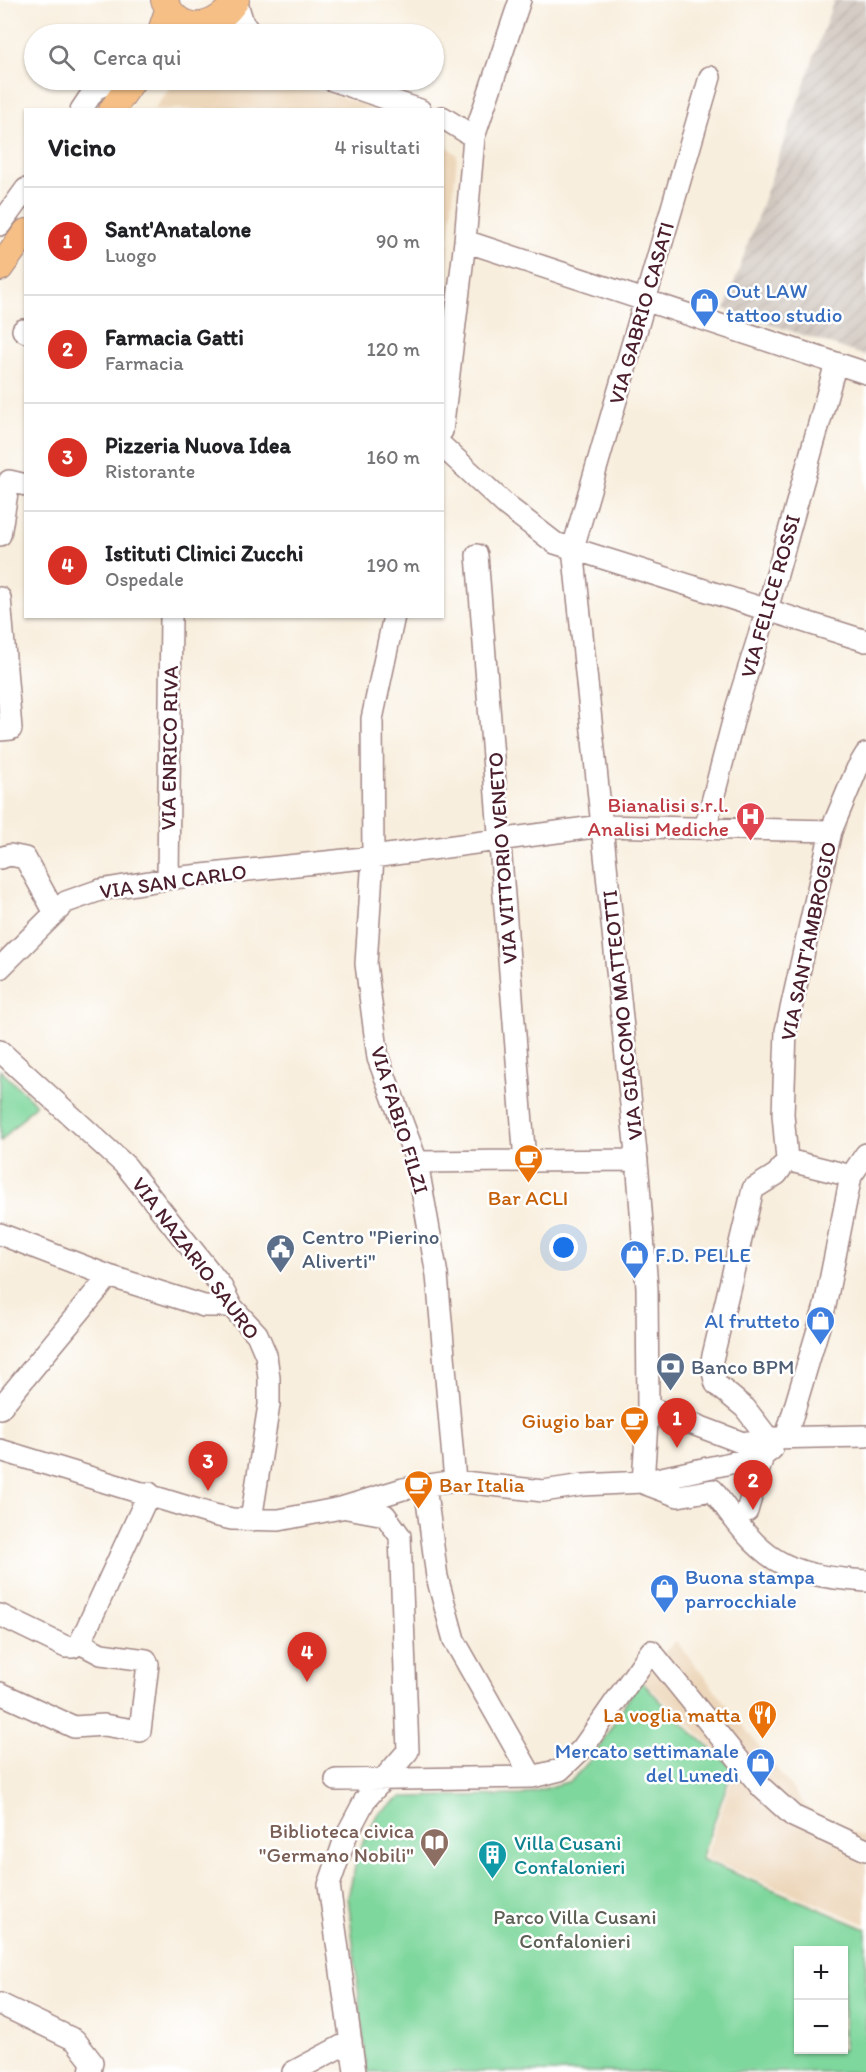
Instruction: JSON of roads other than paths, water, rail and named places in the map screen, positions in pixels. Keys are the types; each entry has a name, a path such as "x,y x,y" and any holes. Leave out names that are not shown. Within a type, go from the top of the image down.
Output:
{"main road":[{"path":"206,24 215,22 227,14 236,0"},
{"path":"166,5 179,24"},
{"path":"162,24 166,5"},
{"path":"113,108 126,90"},
{"path":"0,268 24,235"}],"street":[{"path":"236,0 244,24"},
{"path":"444,420 465,241 474,137 520,0"},
{"path":"215,22 221,24"},
{"name":"VIA GABRIO CASATI","path":"573,548 710,77"},
{"path":"82,108 94,90"},
{"path":"361,90 414,108"},
{"path":"444,118 474,137"},
{"path":"0,225 24,192"},
{"path":"465,241 866,373"},
{"name":"VIA FELICE ROSSI","path":"705,829 737,706 767,609 836,363"},
{"path":"444,448 537,531 555,543 866,641"},
{"path":"0,535 17,483"},
{"name":"VIA GIACOMO MATTEOTTI","path":"573,548 637,1160 647,1288 648,1407 643,1482"},
{"name":"VIA VITTORIO VENETO","path":"477,555 525,1161"},
{"path":"0,598 6,730"},
{"name":"VIA ENRICO RIVA","path":"168,879 171,618"},
{"name":"VIA FABIO FILZI","path":"394,618 372,719 374,857 366,964 378,1058 417,1162 437,1275 455,1481"},
{"name":"VIA SANT'AMBROGIO","path":"787,1160 783,1114 786,1031 831,831 857,769 866,754"},
{"name":"VIA SAN CARLO","path":"0,968 66,902 100,890 168,879 374,857 601,826 705,829 754,827 831,831"},
{"path":"0,858 10,855 25,858 55,913"},
{"name":"VIA NAZARIO SAURO","path":"0,1051 126,1166 221,1286 231,1306 257,1334 266,1355 269,1405 251,1520"},
{"path":"747,1511 825,1306 851,1176 866,1154"},
{"path":"417,1162 637,1160"},
{"path":"773,1444 751,1414 716,1384 711,1364 753,1189 777,1174 787,1160 851,1176"},
{"path":"0,1234 109,1276 204,1306 231,1306"},
{"path":"0,1408 109,1276"},
{"path":"648,1407 743,1443 773,1444 866,1436"},
{"path":"0,1450 149,1493 214,1515 251,1520 279,1520 341,1508 403,1489 455,1481 543,1491 583,1485 643,1482 773,1444"},
{"path":"643,1482 678,1496 713,1490 743,1533 770,1557 786,1567 826,1579 866,1581"},
{"path":"425,1485 437,1576 453,1640 532,1777"},
{"path":"385,1515 403,1489"},
{"path":"0,1615 66,1647 80,1644 149,1493"},
{"path":"341,1508 366,1510 385,1515 396,1529 402,1546 408,1751 365,1800 346,1836 329,1885 355,2072"},
{"path":"0,1693 74,1727 104,1725 140,1731 148,1664 146,1660 101,1654 80,1644"},
{"path":"336,1780 532,1777 560,1770 582,1749 651,1651 761,1787 793,1816 866,1850"},
{"path":"0,2004 75,2040 92,2062 90,2072"},
{"path":"293,2072 351,2041"}],"place":[{"name":"Out LAW tattoo studio","path":"705,328"},
{"name":"Bianalisi s.r.l. Analisi Mediche","path":"750,842"},
{"name":"Bar ACLI","path":"528,1184"},
{"name":"Centro \"Pierino Aliverti\"","path":"281,1274"},
{"name":"F.D. PELLE","path":"634,1280"},
{"name":"Al frutteto","path":"821,1346"},
{"name":"Banco BPM","path":"670,1392"},
{"name":"Giugio bar","path":"635,1446"},
{"name":"Sant'Anatalone","path":"677,1448"},
{"name":"Pizzeria Nuova Idea","path":"208,1491"},
{"name":"Bar Italia","path":"418,1510"},
{"name":"Farmacia Gatti","path":"753,1510"},
{"name":"Buona stampa parrocchiale","path":"664,1614"},
{"name":"Istituti Clinici Zucchi","path":"307,1682"},
{"name":"La voglia matta","path":"762,1740"},
{"name":"Mercato settimanale del Lunedì","path":"760,1788"},
{"name":"Biblioteca civica \"Germano Nobili\"","path":"435,1868"},
{"name":"Villa Cusani Confalonieri","path":"493,1880"}],"park label":[{"name":"Parco Villa Cusani Confalonieri","path":"575,1928"}]}
